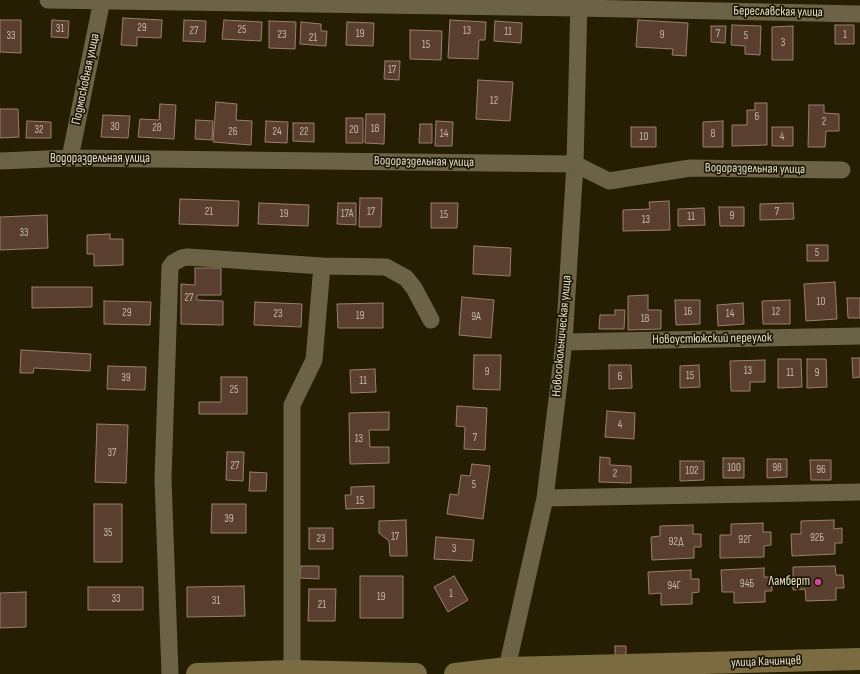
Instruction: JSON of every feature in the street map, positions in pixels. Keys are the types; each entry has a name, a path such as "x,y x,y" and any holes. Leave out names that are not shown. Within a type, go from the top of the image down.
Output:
{"main road":[{"name":"улица Качинцев","path":"455,674 507,668 563,671 860,659"},
{"path":"197,674 292,670 416,674"}],"street":[{"name":"Береславская улица","path":"48,0 578,4 860,14"},
{"name":"Подмосковная улица","path":"70,158 102,1"},
{"name":"Новосокольническая улица","path":"507,668 545,498 564,342 575,164 578,4"},
{"name":"Водораздельная улица","path":"0,161 70,158 575,164 609,181 690,168 842,170"},
{"path":"170,674 164,479 170,267 176,260 188,257 322,266 386,267 406,278 414,288 431,320"},
{"path":"292,670 292,405 314,360 322,266"},
{"name":"Новоустюжский переулок","path":"564,342 860,336"},
{"path":"545,498 860,492"}],"building":[{"path":"123,18 162,20 161,38 137,37 137,46 121,45"},
{"path":"0,20 21,20 21,53 0,52"},
{"path":"52,20 69,21 68,38 51,37"},
{"path":"184,20 206,21 205,42 183,41"},
{"path":"224,20 262,22 261,41 222,39"},
{"path":"450,20 486,22 485,40 479,40 478,59 448,58"},
{"path":"638,20 688,23 686,56 672,55 673,49 636,47"},
{"path":"269,21 296,22 295,49 269,48"},
{"path":"495,21 522,23 521,43 494,41"},
{"path":"301,22 321,24 321,31 327,31 326,46 300,44"},
{"path":"347,22 374,23 373,46 346,45"},
{"path":"732,25 761,26 760,55 745,54 745,46 731,45"},
{"path":"835,25 854,25 854,44 835,44"},
{"path":"711,26 726,26 725,43 711,42"},
{"path":"793,26 793,60 772,60 772,27"},
{"path":"410,30 442,31 441,60 410,59"},
{"path":"385,61 400,61 399,80 384,79"},
{"path":"478,80 513,82 510,121 476,119"},
{"path":"216,102 237,104 236,120 252,121 251,145 213,142"},
{"path":"755,103 767,103 767,145 732,146 732,125 747,125 747,110 755,110"},
{"path":"160,104 176,105 174,139 138,137 140,119 159,120"},
{"path":"809,105 824,105 824,113 839,114 839,131 826,131 825,147 808,147"},
{"path":"0,109 18,109 19,137 0,138"},
{"path":"366,114 385,114 384,144 365,143"},
{"path":"103,115 130,116 128,138 101,137"},
{"path":"346,118 363,118 363,143 346,143"},
{"path":"196,120 213,121 212,140 195,139"},
{"path":"27,121 51,122 51,138 26,138"},
{"path":"266,121 288,122 287,143 265,142"},
{"path":"436,121 453,122 452,146 435,146"},
{"path":"723,121 723,147 703,147 703,122"},
{"path":"293,123 314,123 314,142 293,141"},
{"path":"420,124 432,124 432,143 419,143"},
{"path":"631,127 656,127 656,147 631,147"},
{"path":"772,127 793,127 793,146 772,146"},
{"path":"360,198 382,198 381,227 359,227"},
{"path":"180,199 239,201 238,226 179,224"},
{"path":"669,201 670,230 623,231 623,210 650,209 649,202"},
{"path":"259,203 309,205 308,226 258,224"},
{"path":"338,203 356,203 356,225 337,224"},
{"path":"431,203 458,203 457,228 431,228"},
{"path":"793,203 794,219 760,220 760,204"},
{"path":"719,207 744,207 744,226 720,226"},
{"path":"704,208 705,225 678,226 678,209"},
{"path":"47,215 48,248 0,250 0,217"},
{"path":"110,234 110,239 123,239 123,265 94,266 94,254 87,254 87,235"},
{"path":"807,245 828,245 828,261 807,261"},
{"path":"474,246 511,248 510,276 473,274"},
{"path":"195,268 221,268 221,295 197,295 197,300 223,301 223,325 181,324 181,284 195,285"},
{"path":"835,282 837,319 806,321 804,284"},
{"path":"32,287 92,287 92,307 32,308"},
{"path":"648,295 648,310 661,310 661,329 628,330 628,296"},
{"path":"462,297 494,300 491,338 459,335"},
{"path":"847,298 860,298 860,318 848,318"},
{"path":"675,300 700,300 700,324 676,325"},
{"path":"790,300 790,324 763,324 762,301"},
{"path":"104,301 151,302 150,325 104,324"},
{"path":"255,302 302,304 301,327 254,325"},
{"path":"383,303 383,328 338,328 337,304"},
{"path":"743,303 744,324 718,326 717,305"},
{"path":"615,310 625,310 624,329 599,329 600,315 615,315"},
{"path":"21,350 91,354 90,371 34,368 33,373 20,373"},
{"path":"474,355 501,355 500,390 473,389"},
{"path":"852,358 860,358 860,377 853,378"},
{"path":"778,359 801,359 802,387 778,388"},
{"path":"807,359 826,359 827,387 807,388"},
{"path":"765,360 765,382 750,382 750,391 731,391 730,361"},
{"path":"609,365 631,365 632,388 609,389"},
{"path":"699,365 700,387 680,388 680,366"},
{"path":"108,366 146,367 145,390 107,389"},
{"path":"375,369 376,392 351,393 350,370"},
{"path":"221,377 247,377 247,414 199,414 199,402 221,402"},
{"path":"457,406 487,408 485,450 464,449 465,427 456,426"},
{"path":"607,411 635,413 634,439 605,437"},
{"path":"389,412 389,430 369,430 370,447 389,447 389,463 350,464 349,413"},
{"path":"97,424 128,425 126,483 95,482"},
{"path":"227,452 244,452 243,481 226,480"},
{"path":"600,457 610,458 610,465 631,466 631,483 599,482"},
{"path":"723,458 744,458 744,478 723,478"},
{"path":"767,459 787,459 787,477 767,478"},
{"path":"810,460 831,460 831,480 811,480"},
{"path":"680,461 704,461 704,480 680,481"},
{"path":"472,464 490,466 483,519 447,514 450,494 458,495 461,475 470,476"},
{"path":"250,472 267,473 266,491 249,491"},
{"path":"374,486 374,508 346,509 345,495 351,495 351,487"},
{"path":"94,504 122,504 122,562 94,562"},
{"path":"212,504 246,504 246,533 211,533"},
{"path":"406,520 407,556 390,556 389,541 379,533 379,521"},
{"path":"834,520 834,529 842,528 842,543 835,543 835,554 792,556 791,534 801,534 801,521"},
{"path":"763,523 763,532 771,532 771,545 764,546 764,557 720,558 720,535 731,535 731,524"},
{"path":"693,525 693,534 701,534 701,547 694,547 694,558 652,560 651,537 660,536 660,526"},
{"path":"309,528 333,528 333,549 309,549"},
{"path":"436,537 474,540 472,561 434,559"},
{"path":"301,566 319,566 319,579 300,578"},
{"name":"Ламберт","path":"835,566 836,575 843,575 844,588 836,588 836,600 806,601 805,589 793,590 793,567"},
{"path":"764,568 764,577 772,577 772,591 765,591 765,602 734,603 734,592 722,592 721,570"},
{"path":"691,570 691,579 699,579 699,592 692,593 692,604 661,605 661,593 649,594 648,572"},
{"path":"360,576 403,576 403,618 360,618"},
{"path":"454,576 468,600 448,612 434,587"},
{"path":"244,586 245,616 187,617 187,587"},
{"path":"88,587 143,587 143,610 88,610"},
{"path":"309,589 336,589 335,621 308,621"},
{"path":"26,592 26,627 0,628 0,593"},
{"path":"615,646 626,646 626,656 615,657"}],"place":[{"name":"Ламберт","path":"818,582"}]}
